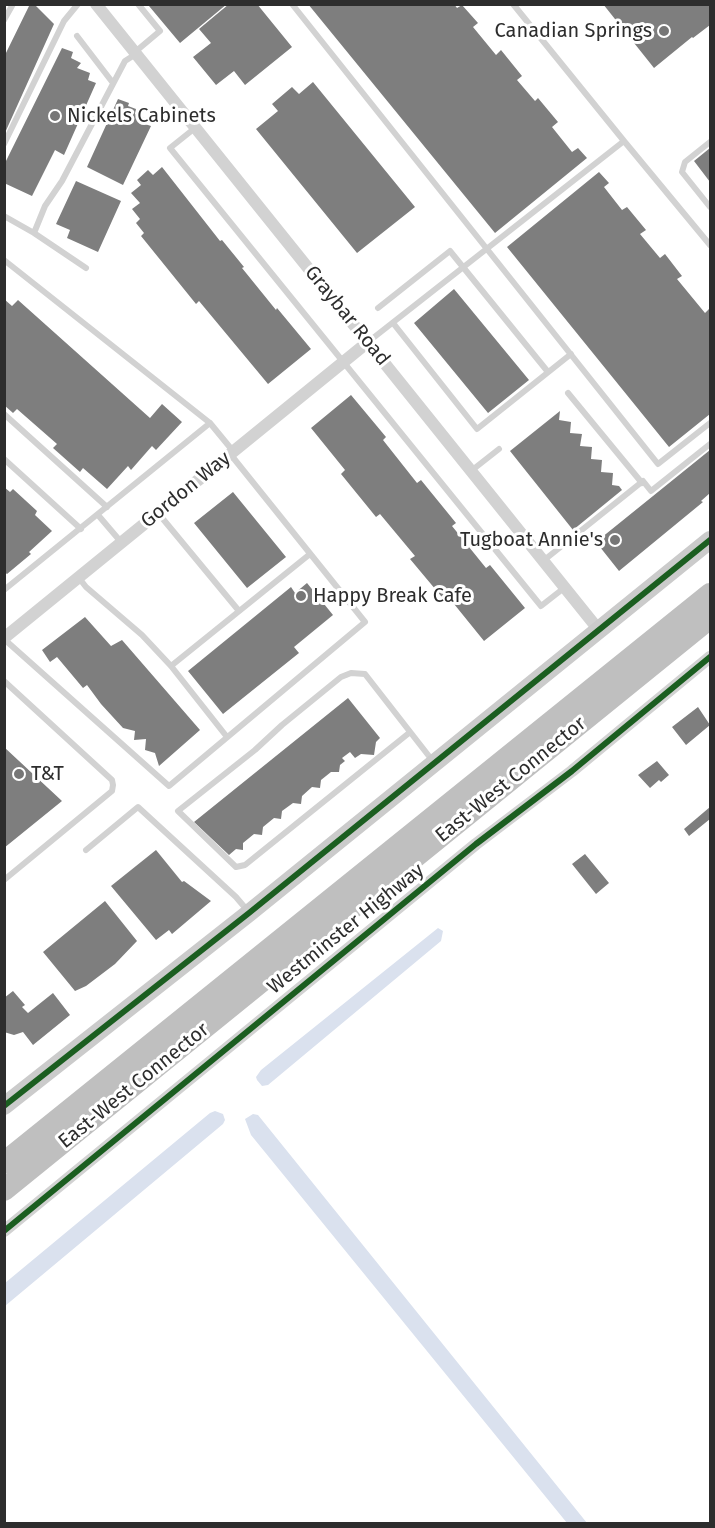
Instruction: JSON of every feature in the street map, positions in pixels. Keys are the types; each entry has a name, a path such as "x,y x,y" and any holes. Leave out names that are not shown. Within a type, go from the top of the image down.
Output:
{"highway":[{"name":"East-West Connector","path":"4,1163 711,594"},
{"name":"East-West Connector","path":"4,1190 711,618"},
{"path":"4,1158 31,1141"}],"main road":[{"path":"6,1101 249,913 711,540"}],"street":[{"name":"Graybar Road","path":"96,4 598,629"},
{"name":"Gordon Way","path":"4,638 368,342"},
{"name":"Westminster Highway","path":"4,1231 476,844 572,771 711,657"}],"lane":[{"path":"4,20 12,4"},
{"path":"4,144 64,21 78,4"},
{"path":"34,233 45,206 62,181 125,61 160,32 138,4"},
{"path":"292,4 658,464 711,423"},
{"path":"513,4 711,245"},
{"path":"77,36 113,83"},
{"path":"195,128 170,147 343,363 541,606 565,587"},
{"path":"368,342 624,141"},
{"path":"711,142 685,162 682,172 711,207"},
{"path":"4,216 86,268"},
{"path":"378,308 450,251 548,372"},
{"path":"4,260 210,423 365,622 169,786 4,638"},
{"path":"393,323 477,429 571,354"},
{"path":"568,393 651,491 711,444"},
{"path":"4,414 107,507"},
{"path":"4,590 210,423"},
{"path":"471,471 499,449"},
{"path":"4,459 81,529"},
{"path":"543,561 642,483"},
{"path":"158,513 239,611"},
{"path":"98,515 122,543"},
{"path":"171,666 310,554"},
{"path":"79,578 86,587 142,635 171,666 228,737"},
{"path":"409,733 245,865 236,867 178,811 341,677 351,673 365,674 434,763"},
{"path":"4,681 112,780 113,785 112,791 4,880"},
{"path":"86,850 138,807 236,897 249,913"}],"shaded area":[{"path":"438,928 443,931 441,941 268,1085 262,1086 256,1077 261,1070"},
{"path":"215,1111 223,1114 225,1120 223,1124 5,1306 5,1283"},
{"path":"253,1114 258,1115 587,1523 567,1523 251,1135 245,1119"}],"building":[{"path":"30,4 34,4 54,24 4,135 4,57"},
{"path":"151,4 227,4 180,43 149,6"},
{"path":"229,4 257,4 292,47 245,85 234,71 216,85 193,57 211,43 199,29"},
{"path":"308,4 454,4 457,8 462,5 478,23 473,27 496,55 501,50 522,76 517,80 535,101 538,98 558,122 552,127 572,152 578,148 587,158 495,233"},
{"name":"Canadian Springs","path":"603,4 710,4 710,25 654,68"},
{"name":"Nickels Cabinets","path":"62,48 73,52 71,58 81,63 77,68 90,73 88,80 96,83 64,155 55,150 32,196 4,183 4,165"},
{"path":"313,82 415,207 357,253 256,129 278,111 272,104 292,87 299,94"},
{"path":"118,99 129,103 128,106 136,109 135,114 145,118 142,123 151,126 123,185 87,167"},
{"path":"710,148 710,182 694,161"},
{"path":"162,167 276,310 277,308 311,349 268,384 199,301 196,304 141,236 144,233 136,223 140,219 132,209 140,203 131,193 141,185 137,180 148,170 153,175"},
{"path":"599,172 609,183 604,187 622,210 627,207 646,230 640,234 660,258 665,254 682,276 677,279 705,313 710,308 710,414 669,447 507,247"},
{"path":"76,181 121,201 98,252 67,238 70,230 56,224"},
{"path":"454,289 529,380 488,413 414,323"},
{"path":"4,299 12,306 18,300 150,418 162,404 182,422 156,450 152,446 131,470 128,466 107,489 83,468 80,472 53,448 57,444 17,409 13,413 4,405"},
{"path":"351,395 386,437 383,440 417,483 421,480 456,523 452,526 486,568 490,565 525,608 484,641 450,599 446,602 410,559 415,556 380,514 376,517 341,474 345,470 311,428"},
{"path":"560,411 559,420 571,422 570,433 582,434 580,446 592,447 591,459 602,460 601,472 613,473 612,485 619,486 622,490 573,530 510,451"},
{"path":"710,450 710,493 701,501 703,502 619,571 596,542"},
{"path":"4,487 10,492 13,489 37,511 35,515 52,531 29,552 31,554 7,574 4,572"},
{"path":"233,492 286,557 247,588 194,523"},
{"path":"307,583 333,615 294,647 299,653 223,714 188,671 291,587 295,593"},
{"path":"85,617 111,646 122,640 200,730 159,766 155,753 145,750 146,739 134,740 135,731 123,728 87,685 83,688 57,657 50,662 42,650"},
{"path":"348,698 380,738 376,742 374,755 361,754 355,758 350,752 342,758 345,761 340,765 339,772 331,772 321,780 320,788 312,787 302,796 301,804 293,803 282,811 281,819 274,818 263,827 262,835 254,834 243,843 243,850 236,849 229,855 194,822"},
{"path":"698,707 710,725 686,745 672,727"},
{"name":"T&T","path":"4,747 62,801 4,848"},
{"path":"657,761 669,775 650,788 638,775"},
{"path":"710,807 710,819 689,836 684,829"},
{"path":"156,850 182,882 184,881 211,901 172,934 169,930 156,940 111,886"},
{"path":"585,854 609,883 596,894 572,864"},
{"path":"105,901 137,941 115,964 86,986 75,991 43,952"},
{"path":"13,991 25,1005 22,1007 28,1013 53,993 70,1015 33,1045 23,1032 14,1035 4,1032 4,998"}],"cycle path":[{"path":"4,1106 249,913 710,540"},
{"path":"4,1231 476,844 572,771 710,657"}],"place":[{"name":"Canadian Springs","path":"664,31"},
{"name":"Nickels Cabinets","path":"55,116"},
{"name":"Tugboat Annie's","path":"615,540"},
{"name":"Happy Break Cafe","path":"301,596"},
{"name":"T&T","path":"19,774"}]}
